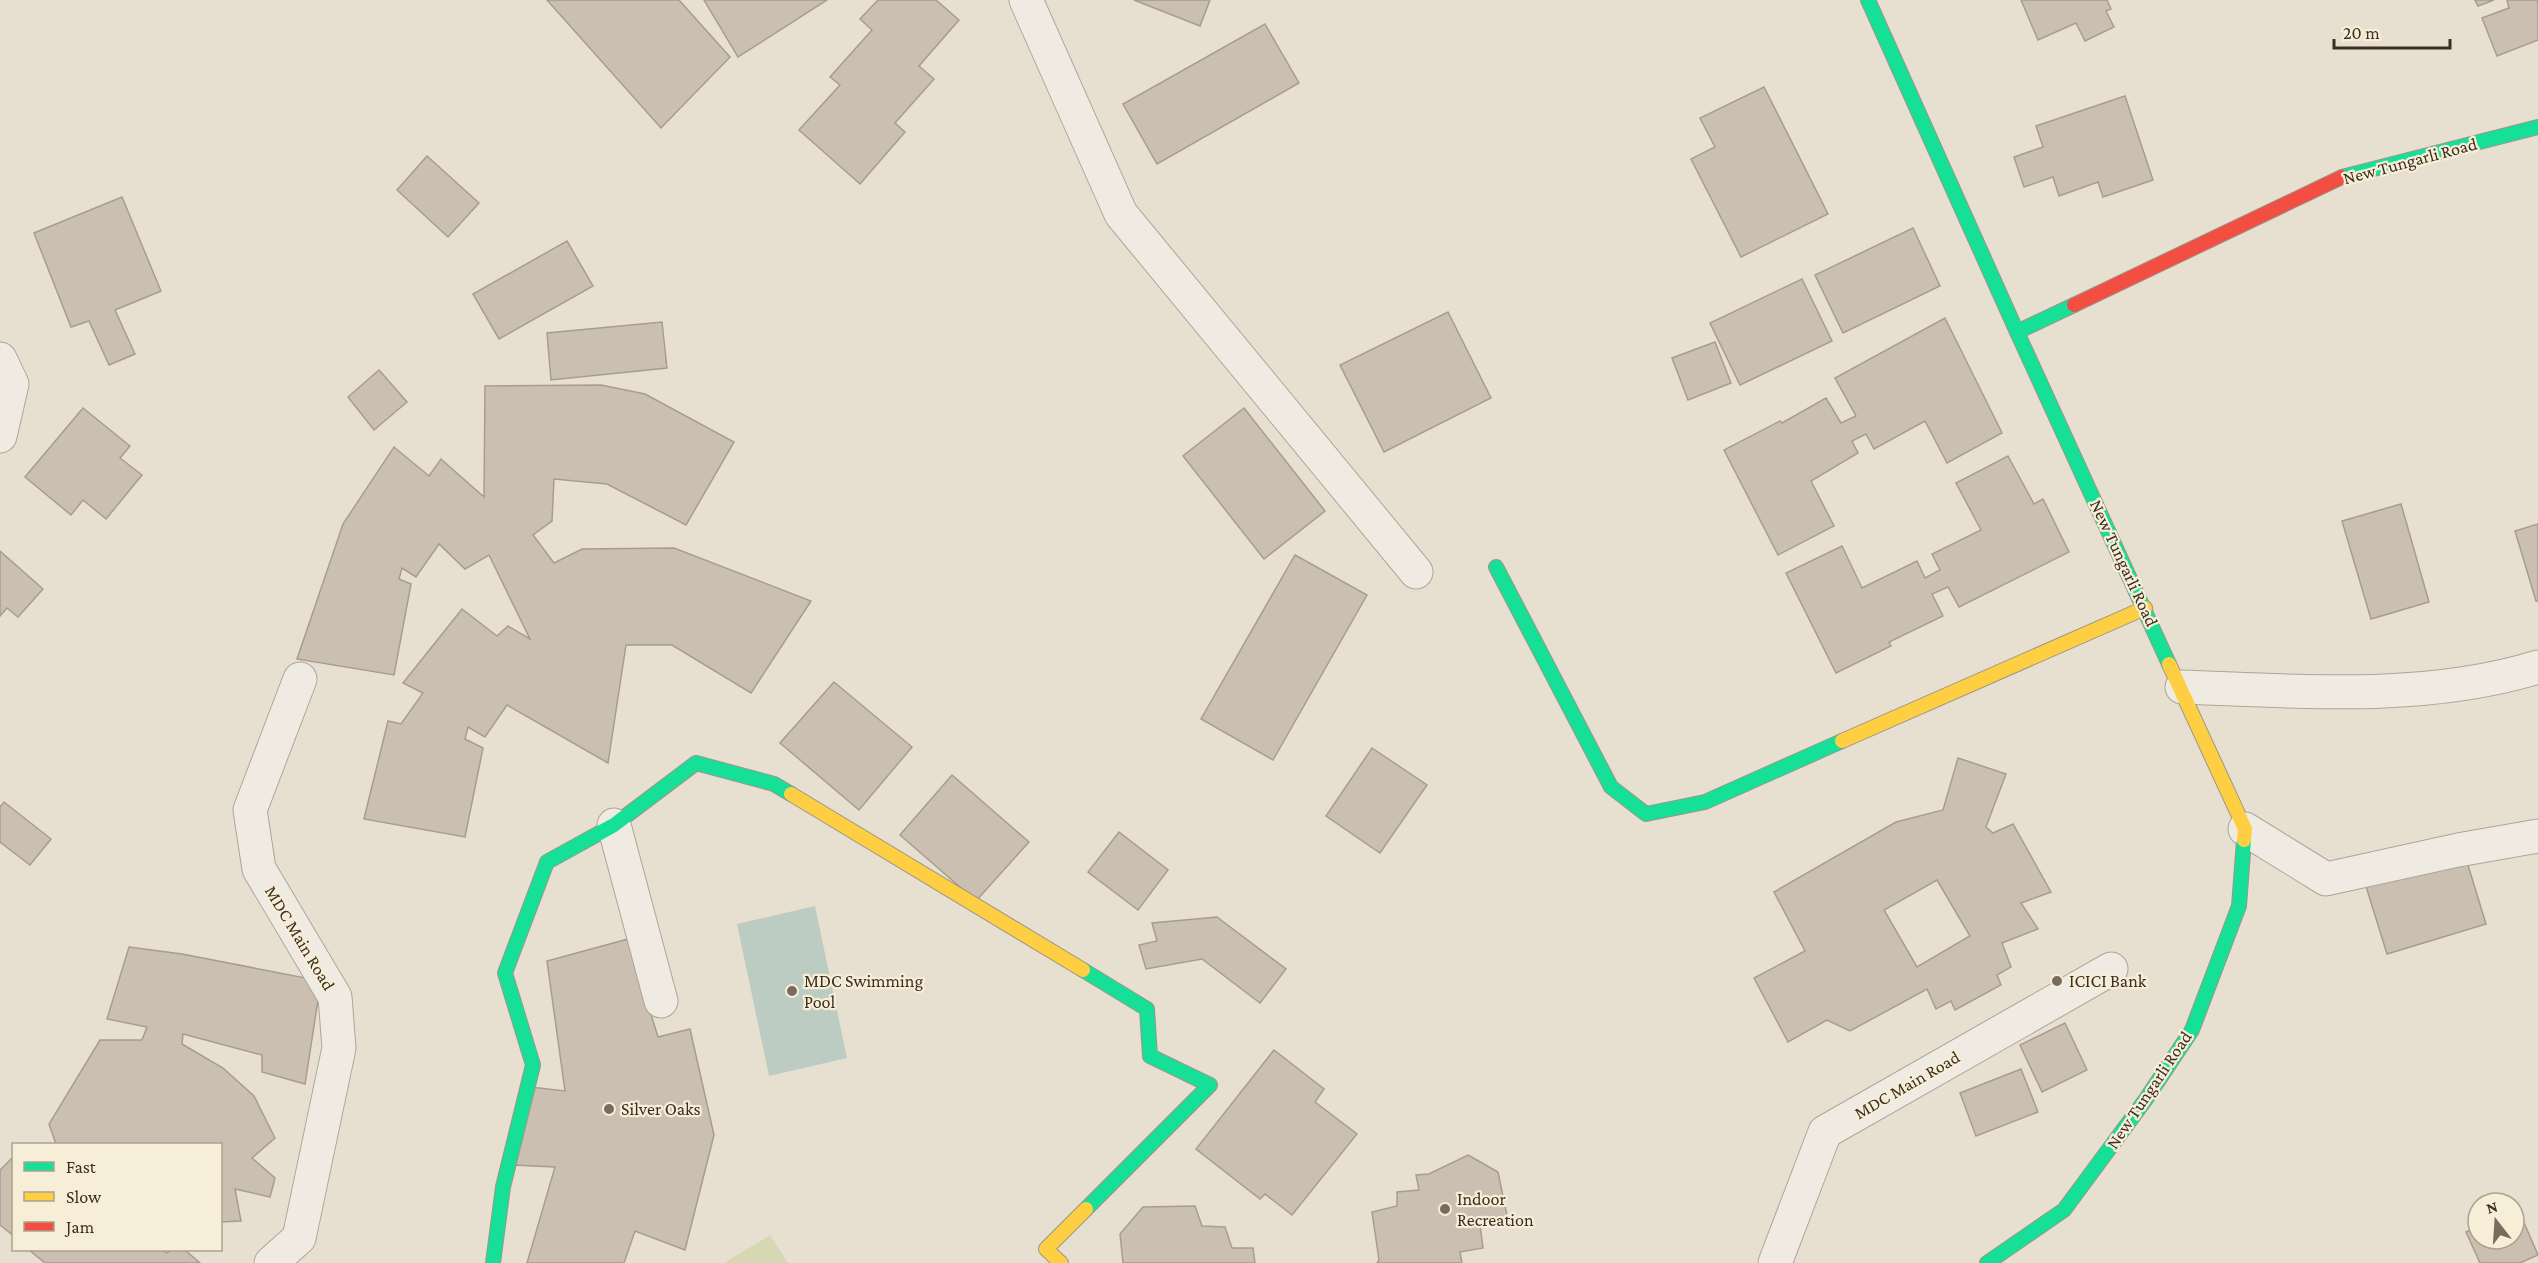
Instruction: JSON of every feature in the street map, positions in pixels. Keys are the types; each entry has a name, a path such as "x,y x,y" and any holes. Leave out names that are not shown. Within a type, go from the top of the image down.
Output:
{"street":[{"path":"1026,0 1121,214 1416,572"},
{"path":"1868,0 2017,332"},
{"name":"New Tungarli Road","path":"1987,1263 2064,1210 2146,1099 2192,1030 2239,906 2245,829 2182,687 2017,332 2348,174 2538,127"},
{"path":"0,358 12,384 0,436"},
{"path":"1496,567 1611,787 1646,813 1705,802 2145,608"},
{"path":"2182,687 2406,690 2505,677 2538,667"},
{"name":"MDC Main Road","path":"271,1263 299,1238 339,1048 335,997 259,869 250,810 300,680"},
{"path":"493,1263 502,1187 533,1065 505,973 547,862 614,825 696,763 774,783 1147,1009 1150,1056 1210,1085 1046,1250 1061,1263"},
{"path":"614,825 661,1001"},
{"path":"2245,829 2326,879 2458,850 2538,836"},
{"name":"MDC Main Road","path":"1775,1263 1825,1132 2110,969"}],"green space":[{"path":"770,1235 788,1263 724,1263"}],"shaded area":[{"name":"MDC Swimming Pool","path":"815,906 847,1058 769,1076 737,924"}],"building":[{"path":"547,0 679,0 730,57 661,128"},
{"path":"704,0 827,0 738,57"},
{"path":"878,0 936,0 959,20 919,66 934,79 895,123 905,132 860,184 799,130 840,85 830,77 872,30 860,19"},
{"path":"1134,0 1210,0 1200,26"},
{"path":"2021,0 2107,0 2111,9 2106,11 2114,27 2085,41 2076,23 2038,40"},
{"path":"2475,0 2494,0 2478,6"},
{"path":"2507,0 2538,0 2538,40 2497,56 2482,18 2509,8"},
{"path":"1265,24 1299,83 1157,164 1123,104"},
{"path":"1764,87 1828,214 1741,257 1691,159 1715,147 1700,118"},
{"path":"2125,96 2153,180 2103,197 2098,182 2059,196 2053,177 2024,187 2014,157 2043,147 2036,126"},
{"path":"427,156 479,203 448,237 397,190"},
{"path":"122,197 161,291 115,310 135,354 109,365 89,321 71,327 34,233"},
{"path":"1913,228 1940,286 1843,333 1815,275"},
{"path":"567,241 593,286 499,339 473,294"},
{"path":"1802,279 1832,341 1740,385 1710,323"},
{"path":"1448,312 1491,398 1384,452 1340,365"},
{"path":"1945,318 2002,433 1947,463 1925,421 1874,449 1866,434 1852,441 1858,453 1811,481 1834,526 1778,555 1724,450 1780,421 1782,423 1826,398 1841,423 1856,416 1835,378"},
{"path":"662,322 667,368 551,380 547,333"},
{"path":"1715,342 1731,383 1688,400 1672,358"},
{"path":"379,370 407,402 374,430 348,397"},
{"path":"601,385 645,394 734,442 686,525 607,484 554,479 552,521 533,535 554,563 582,549 674,548 811,601 751,693 672,645 626,645 608,763 507,705 485,737 468,727 465,739 483,748 465,837 364,819 388,721 401,724 423,693 403,683 462,609 497,636 508,626 530,639 489,555 465,569 439,544 416,577 402,568 399,579 411,584 394,675 297,659 343,524 394,447 429,476 441,459 484,497 485,386"},
{"path":"83,408 130,446 120,458 142,475 106,519 83,500 71,515 25,477"},
{"path":"1244,408 1325,511 1264,559 1183,456"},
{"path":"2008,456 2034,504 2043,499 2069,552 1959,607 1948,587 1932,594 1943,616 1889,642 1891,646 1836,673 1786,573 1842,546 1862,588 1917,561 1925,578 1940,570 1932,554 1981,530 1956,483"},
{"path":"2401,504 2429,602 2371,619 2342,521"},
{"path":"2538,524 2538,601 2536,601 2515,531"},
{"path":"0,551 43,589 18,617 7,608 0,616"},
{"path":"1295,555 1367,595 1273,760 1201,719"},
{"path":"834,682 912,747 859,810 780,743"},
{"path":"1372,748 1427,785 1380,853 1326,816"},
{"path":"1958,758 2006,774 1986,827 1993,833 2013,824 2051,892 2021,903 2038,929 2002,943 2011,967 1997,975 2001,985 1955,1010 1951,1001 1936,1009 1927,989 1850,1031 1827,1020 1788,1042 1754,978 1805,951 1774,892 1896,822 1943,810","holes":["1937,880 1970,936 1917,967 1884,910"]},
{"path":"952,775 1029,842 976,901 900,835"},
{"path":"4,802 51,839 30,865 0,842 0,807"},
{"path":"1119,832 1168,870 1138,910 1088,872"},
{"path":"2464,852 2486,924 2387,954 2365,883"},
{"path":"1217,917 1286,969 1260,1003 1202,959 1146,969 1139,945 1157,941 1152,923"},
{"name":"Silver Oaks","path":"628,939 658,1037 690,1029 714,1135 685,1250 635,1231 624,1263 527,1263 555,1167 513,1165 522,1086 565,1091 547,961"},
{"path":"129,947 182,954 321,981 305,1084 262,1072 262,1055 183,1034 182,1044 223,1068 254,1096 275,1138 252,1158 275,1178 270,1197 235,1189 241,1221 222,1222 222,1143 56,1143 49,1124 100,1040 142,1040 147,1027 107,1019"},
{"path":"2065,1023 2087,1070 2042,1092 2020,1045"},
{"path":"1274,1050 1324,1089 1315,1102 1357,1134 1292,1215 1265,1194 1260,1199 1196,1149"},
{"path":"2021,1069 2038,1112 1976,1136 1960,1093"},
{"name":"Indoor Recreation","path":"1468,1155 1498,1172 1509,1225 1480,1225 1483,1248 1460,1252 1462,1263 1377,1263 1379,1260 1372,1212 1397,1206 1397,1192 1419,1190 1416,1175 1429,1174"},
{"path":"12,1158 12,1234 0,1225 0,1170"},
{"path":"1195,1206 1202,1226 1225,1227 1232,1248 1253,1248 1255,1263 1123,1263 1120,1234 1143,1207"},
{"path":"2526,1227 2538,1255 2520,1263 2480,1263 2475,1251 2526,1251"},
{"path":"30,1251 164,1251 167,1253 186,1251 200,1263 45,1263"}],"traffic: fast":[{"path":"1868,0 2017,332"},
{"path":"2342,177 2538,127"},
{"path":"2074,305 2017,332 2169,664"},
{"path":"1496,567 1611,787 1646,814 1705,802 1842,741"},
{"path":"493,1263 503,1187 533,1065 505,973 547,862 614,825 696,763 774,784 791,794"},
{"path":"1987,1263 2064,1210 2146,1099 2192,1030 2239,906 2244,840"},
{"path":"1083,970 1147,1009 1150,1056 1210,1085 1086,1209"}],"traffic: slow":[{"path":"1842,741 2145,608"},
{"path":"2169,664 2245,829 2244,840"},
{"path":"791,794 1083,970"},
{"path":"1061,1263 1046,1249 1086,1209"}],"traffic: jam":[{"path":"2074,305 2342,177"}],"place":[{"name":"ICICI Bank","path":"2057,981"},
{"name":"MDC Swimming Pool","path":"792,991"},
{"name":"Silver Oaks","path":"609,1109"},
{"name":"Indoor Recreation","path":"1445,1209"}]}
